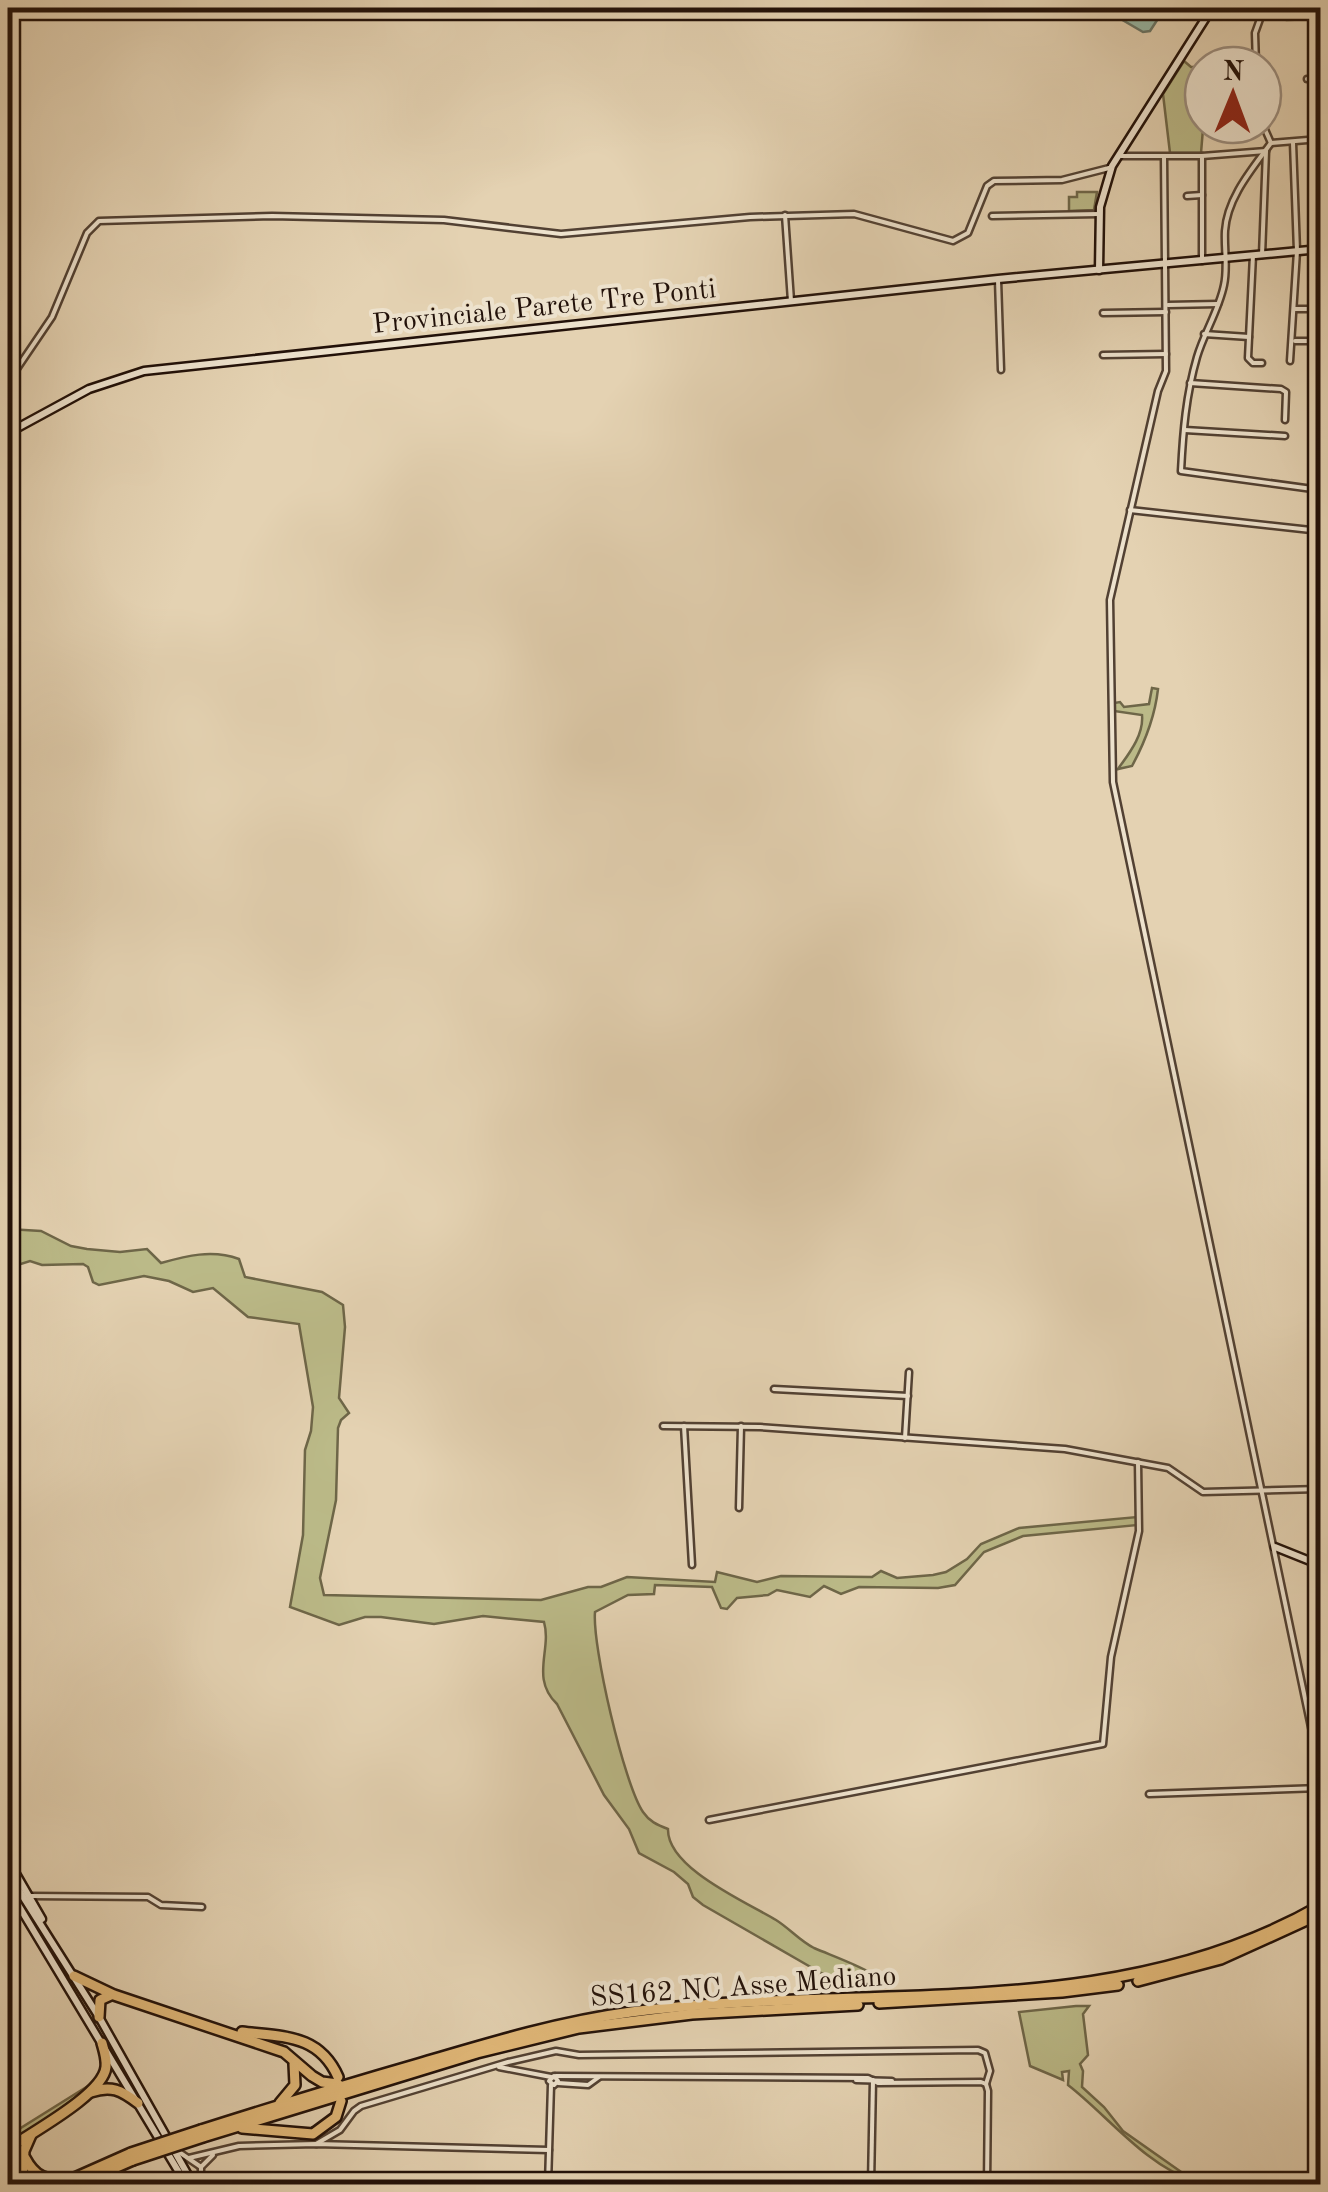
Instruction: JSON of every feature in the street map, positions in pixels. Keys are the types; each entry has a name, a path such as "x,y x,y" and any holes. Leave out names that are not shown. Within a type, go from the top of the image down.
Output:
{"highway":[{"name":"SS162 NC Asse Mediano","path":"1271,1936 1320,1906"},
{"name":"SS162 NC Asse Mediano","path":"202,2133 224,2130 518,2038 630,2020 1018,1992 1105,1981 1186,1967 1320,1914"},
{"path":"74,1976 114,1995 284,2052 322,2082 342,2081"},
{"path":"99,2017 100,2000 114,1995"},
{"path":"224,2030 307,2042 320,2049 342,2081"},
{"path":"8,2148 88,2093 102,2079 106,2068 102,2043"},
{"name":"SS162 NC Asse Mediano","path":"74,2183 132,2156 342,2081 476,2050"},
{"path":"276,2106 294,2085 293,2062"},
{"path":"88,2093 104,2088 120,2090 138,2103"},
{"path":"224,2130 248,2128 313,2134 336,2117 341,2101"},
{"path":"22,2184 24,2158 33,2133"},
{"name":"SS162 NC Asse Mediano","path":"74,2183 132,2156"},
{"path":"24,2158 46,2180 74,2183"}],"street":[{"path":"1099,270 1098,214 1112,166 1212,8"},
{"path":"1255,45 1255,33 1264,8"},
{"path":"1307,80 1320,79"},
{"path":"1283,143 1320,139"},
{"path":"1290,361 1296,251 1293,143"},
{"path":"1270,145 1230,210 1225,226 1225,279 1190,383 1181,471 1320,490"},
{"path":"1118,156 1266,151"},
{"path":"1262,364 1250,362 1249,336 1266,151"},
{"path":"1202,156 1202,261"},
{"path":"1164,157 1166,371 1158,391 1110,600 1113,782 1320,1770"},
{"path":"8,382 52,318 87,233 99,221 272,216 444,220 562,234 854,214 952,240 968,233 985,191 994,181 1062,180 1112,166"},
{"path":"1188,196 1202,195"},
{"path":"992,216 1098,214"},
{"path":"786,216 791,302"},
{"name":"Provinciale Parete Tre Ponti","path":"8,433 89,389 144,371 1320,249"},
{"path":"998,280 1001,370"},
{"path":"1166,305 1218,304"},
{"path":"1294,310 1320,309"},
{"path":"1103,313 1166,312"},
{"path":"1204,334 1249,336"},
{"path":"1296,341 1320,341"},
{"path":"1103,355 1166,354"},
{"path":"1190,383 1281,389 1286,392 1285,420"},
{"path":"1184,430 1286,436"},
{"path":"1130,510 1320,531"},
{"path":"905,1438 909,1372"},
{"path":"774,1389 908,1396"},
{"path":"663,1426 741,1426 1065,1450 1168,1468 1202,1492 1320,1488"},
{"path":"684,1426 692,1565"},
{"path":"739,1508 741,1426"},
{"path":"709,1820 1102,1744 1106,1736 1110,1658 1139,1531 1138,1462"},
{"path":"1275,1548 1320,1564"},
{"path":"1309,1712 1320,1712"},
{"path":"1150,1794 1320,1788"},
{"path":"8,1860 46,1930"},
{"path":"8,1873 197,2184"},
{"path":"8,1888 186,2184"},
{"path":"30,1896 148,1897 162,1905 202,1906"},
{"path":"316,2144 340,2130 362,2106 556,2051 580,2055 978,2050 985,2053 990,2071 986,2084 987,2184"},
{"path":"498,2067 588,2084 599,2077"},
{"path":"554,2080 599,2077 986,2084"},
{"path":"548,2184 554,2080"},
{"path":"872,2080 872,2184"},
{"path":"189,2158 239,2146 316,2144 549,2150"},
{"path":"173,2148 201,2166"},
{"path":"197,2184 201,2166 218,2152"}],"shaded area":[{"path":"1102,8 1165,8 1150,31 1143,32"},
{"path":"1287,8 1320,8 1320,19 1287,20"},
{"path":"1183,63 1183,145 1202,145 1201,153 1170,153 1163,94"},
{"path":"1077,192 1097,192 1094,210 1069,211 1069,197 1077,197"},
{"path":"1152,688 1158,689 1145,738 1132,766 1118,769 1138,738 1142,715 1114,711 1114,703 1120,702 1124,707 1149,704"},
{"path":"8,1229 41,1231 71,1246 87,1249 147,1249 161,1263 199,1255 229,1256 239,1259 245,1277 322,1292 343,1305 339,1398 349,1413 338,1428 336,1500 320,1578 324,1595 541,1600 627,1577 715,1582 717,1572 757,1582 781,1576 872,1577 881,1571 897,1578 933,1575 967,1559 981,1544 1019,1528 1137,1517 1138,1525 1023,1536 984,1552 955,1585 938,1588 859,1587 841,1594 824,1586 810,1597 777,1590 768,1595 737,1598 727,1609 721,1608 712,1587 655,1585 654,1594 628,1595 595,1612 611,1714 627,1774 643,1812 668,1829 680,1857 710,1882 776,1920 809,1945 864,1969 873,1978 839,1981 703,1905 674,1872 639,1853 629,1829 604,1795 549,1694 543,1674 544,1622 483,1616 434,1624 365,1617 339,1625 290,1607 303,1535 305,1450 313,1407 299,1324 248,1317 213,1288 193,1292 169,1281 144,1276 99,1285 83,1264 42,1265 30,1261 8,1268"},
{"path":"1089,2006 1083,2014 1088,2055 1080,2064 1082,2087 1123,2131 1194,2181 1176,2174 1127,2138 1068,2085 1069,2071 1062,2072 1063,2080 1030,2066 1019,2012"},
{"path":"96,2081 87,2089 8,2147 8,2136"}]}
